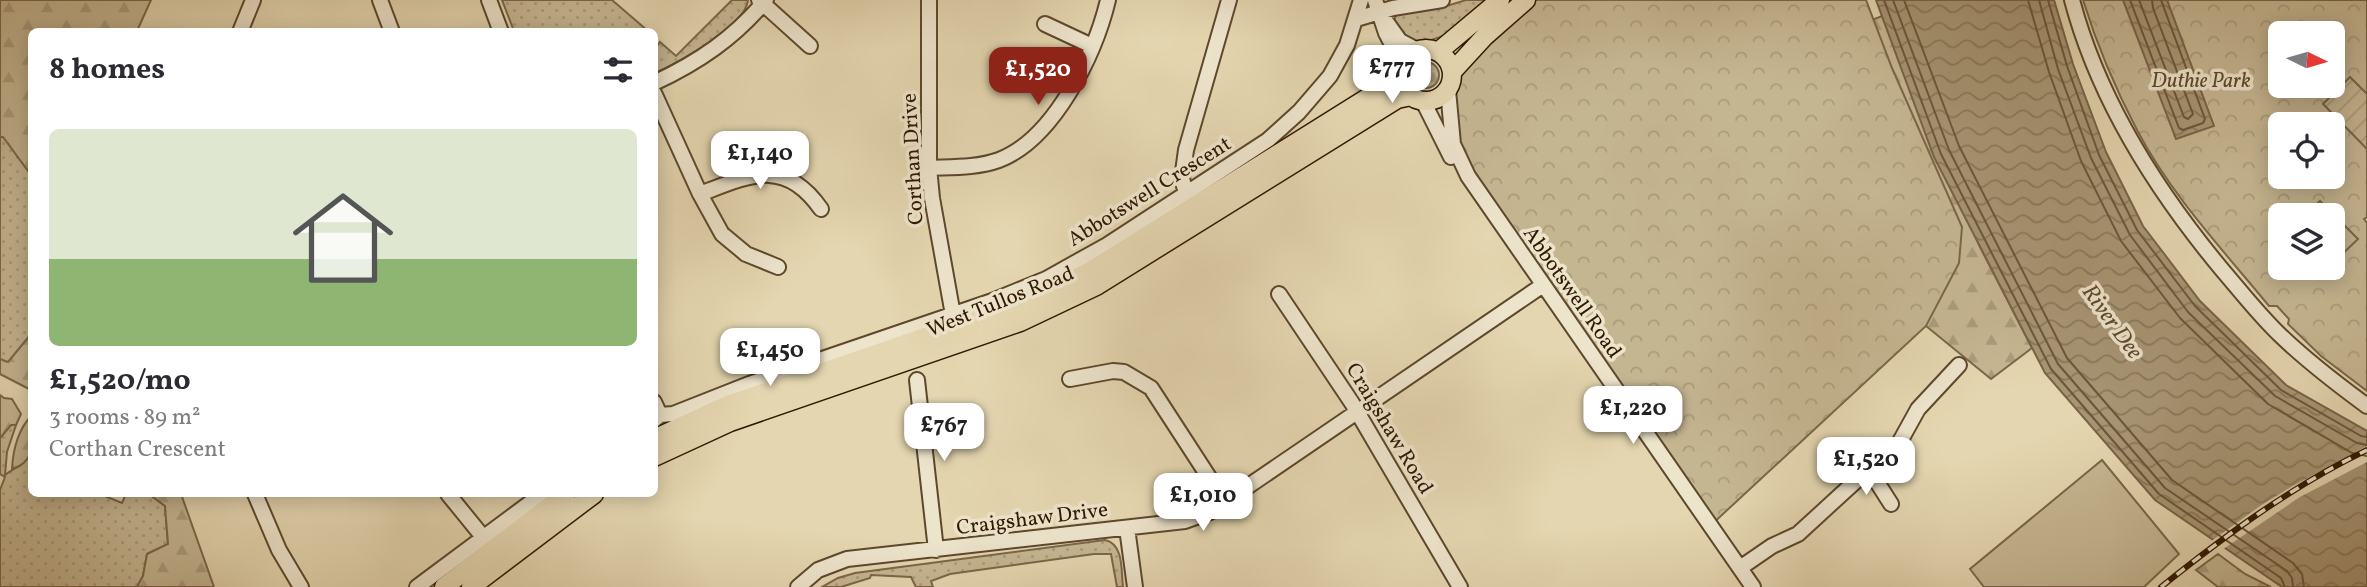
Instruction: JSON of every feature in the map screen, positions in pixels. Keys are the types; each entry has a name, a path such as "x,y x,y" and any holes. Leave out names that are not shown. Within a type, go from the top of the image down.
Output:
{"main road":[{"path":"1438,52 1500,0"},
{"path":"1450,81 1445,57 1438,52 1419,51 1405,61 1402,84 1417,98 1437,99 1485,36 1526,0"},
{"name":"West Tullos Road","path":"658,437 728,405 1015,306 1052,290 1111,258 1401,77"},
{"name":"West Tullos Road","path":"658,455 730,422 1020,322 1058,305 1096,286 1397,99 1417,98"},
{"path":"444,587 562,497"},
{"path":"471,587 590,497"}],"street":[{"path":"242,28 253,0"},
{"path":"380,0 390,28"},
{"path":"489,0 500,28"},
{"name":"Corthan Drive","path":"929,0 929,168 953,315"},
{"path":"929,168 980,165 1001,159 1023,147 1044,128 1058,110 1092,46 1108,0"},
{"path":"1186,193 1182,184 1183,163 1229,0"},
{"name":"Abbotswell Crescent","path":"658,413 673,414 749,384 953,315 1046,279 1107,245 1268,140 1299,112 1330,76 1347,45 1362,0"},
{"path":"1356,19 1377,6 1442,0"},
{"path":"2072,0 2087,46 2111,101 2146,167 2184,223 2282,337 2326,376 2367,405"},
{"path":"658,81 715,50 762,1 810,46"},
{"path":"1377,6 1400,41 1419,51"},
{"path":"1377,6 1386,33 1396,51"},
{"path":"1045,24 1092,46"},
{"path":"1450,81 1453,144 1468,176"},
{"path":"1417,98 1451,156 1468,176"},
{"path":"658,102 700,194 722,234 746,254 778,267"},
{"path":"700,194 761,173 775,175 799,185 821,209"},
{"name":"Abbotswell Road","path":"1468,176 1753,587"},
{"name":"Craigshaw Drive","path":"799,587 818,570 833,563 1185,521 1210,512 1543,285"},
{"name":"Craigshaw Road","path":"1279,294 1356,410 1460,587"},
{"path":"1740,568 1772,546 1798,534 1870,471 1892,456 1918,409 1959,365"},
{"path":"1070,379 1113,371 1124,372 1140,379 1151,388 1225,502"},
{"path":"917,380 936,550"},
{"path":"1870,471 1892,504"},
{"path":"255,497 279,550 301,587"},
{"path":"450,497 483,537"},
{"path":"417,587 538,497"},
{"path":"1127,528 1135,587"}],"green space":[{"path":"0,0 151,0 138,28 28,28 28,171 3,137 0,137"},
{"path":"502,0 612,0 645,28 513,28"},
{"path":"732,0 748,0 736,21 723,32 658,72 660,42 676,56"},
{"path":"1466,0 1495,0 1454,30 1432,40 1408,40 1394,21 1396,15 1403,11 1437,9"},
{"path":"1526,0 1866,0 1892,68 1962,227 1959,263 1926,326 1710,526 1459,159 1450,85 1452,72"},
{"name":"Duthie Park","path":"2083,0 2367,0 2367,217 2364,219 2367,223 2367,391 2321,356 2288,324 2289,319 2277,306 2269,306 2216,243 2151,154 2107,66"},
{"path":"1882,16 1979,245 2032,348 1991,379 1926,326 1839,33"},
{"path":"1426,62 1435,66 1439,75 1435,84 1426,88 1417,84 1413,75 1417,66"},
{"path":"2350,77 2367,94 2367,149 2345,126 2345,112 2331,112 2323,104 2329,98 2345,98 2345,82"},
{"path":"3,136 28,170 28,338 8,363 0,359 0,137"},
{"path":"2345,226 2358,239 2345,251"},
{"path":"28,338 28,388 0,374 0,359 8,362"},
{"path":"0,395 12,399 21,414 16,425 11,425 0,438"},
{"path":"28,420 28,458 12,469 17,441"},
{"path":"11,425 16,425 7,452 5,475 28,458 28,497 107,497 122,503 125,497 153,497 165,506 168,544 147,554 143,576 137,587 0,587 0,490 5,477 0,474 0,438"},
{"path":"2102,460 2179,554 2144,587 1984,587 1970,569"},
{"path":"153,497 182,497 214,587 137,587 143,576 147,554 168,544 165,506"},
{"path":"1105,540 1119,552 1123,587 1117,587 1111,554 1094,554 950,574 931,581 933,587 916,587 911,577 871,575 870,578 841,587 822,587 855,573"},
{"path":"2218,554 2245,574 2271,587 2218,587 2196,570"}],"water":[{"name":"River Dee","path":"1876,0 2054,0 2073,64 2106,152 2143,226 2200,301 2286,385 2367,431 2367,587 2282,587 2155,500 2045,373 1934,157"},
{"path":"2123,0 2167,0 2214,126 2176,139"}],"pier":[{"path":"2367,446 2367,462 2300,497 2222,550 2210,542 2291,487"}],"railway":[{"path":"2161,587 2260,512 2312,479 2367,450"}]}
